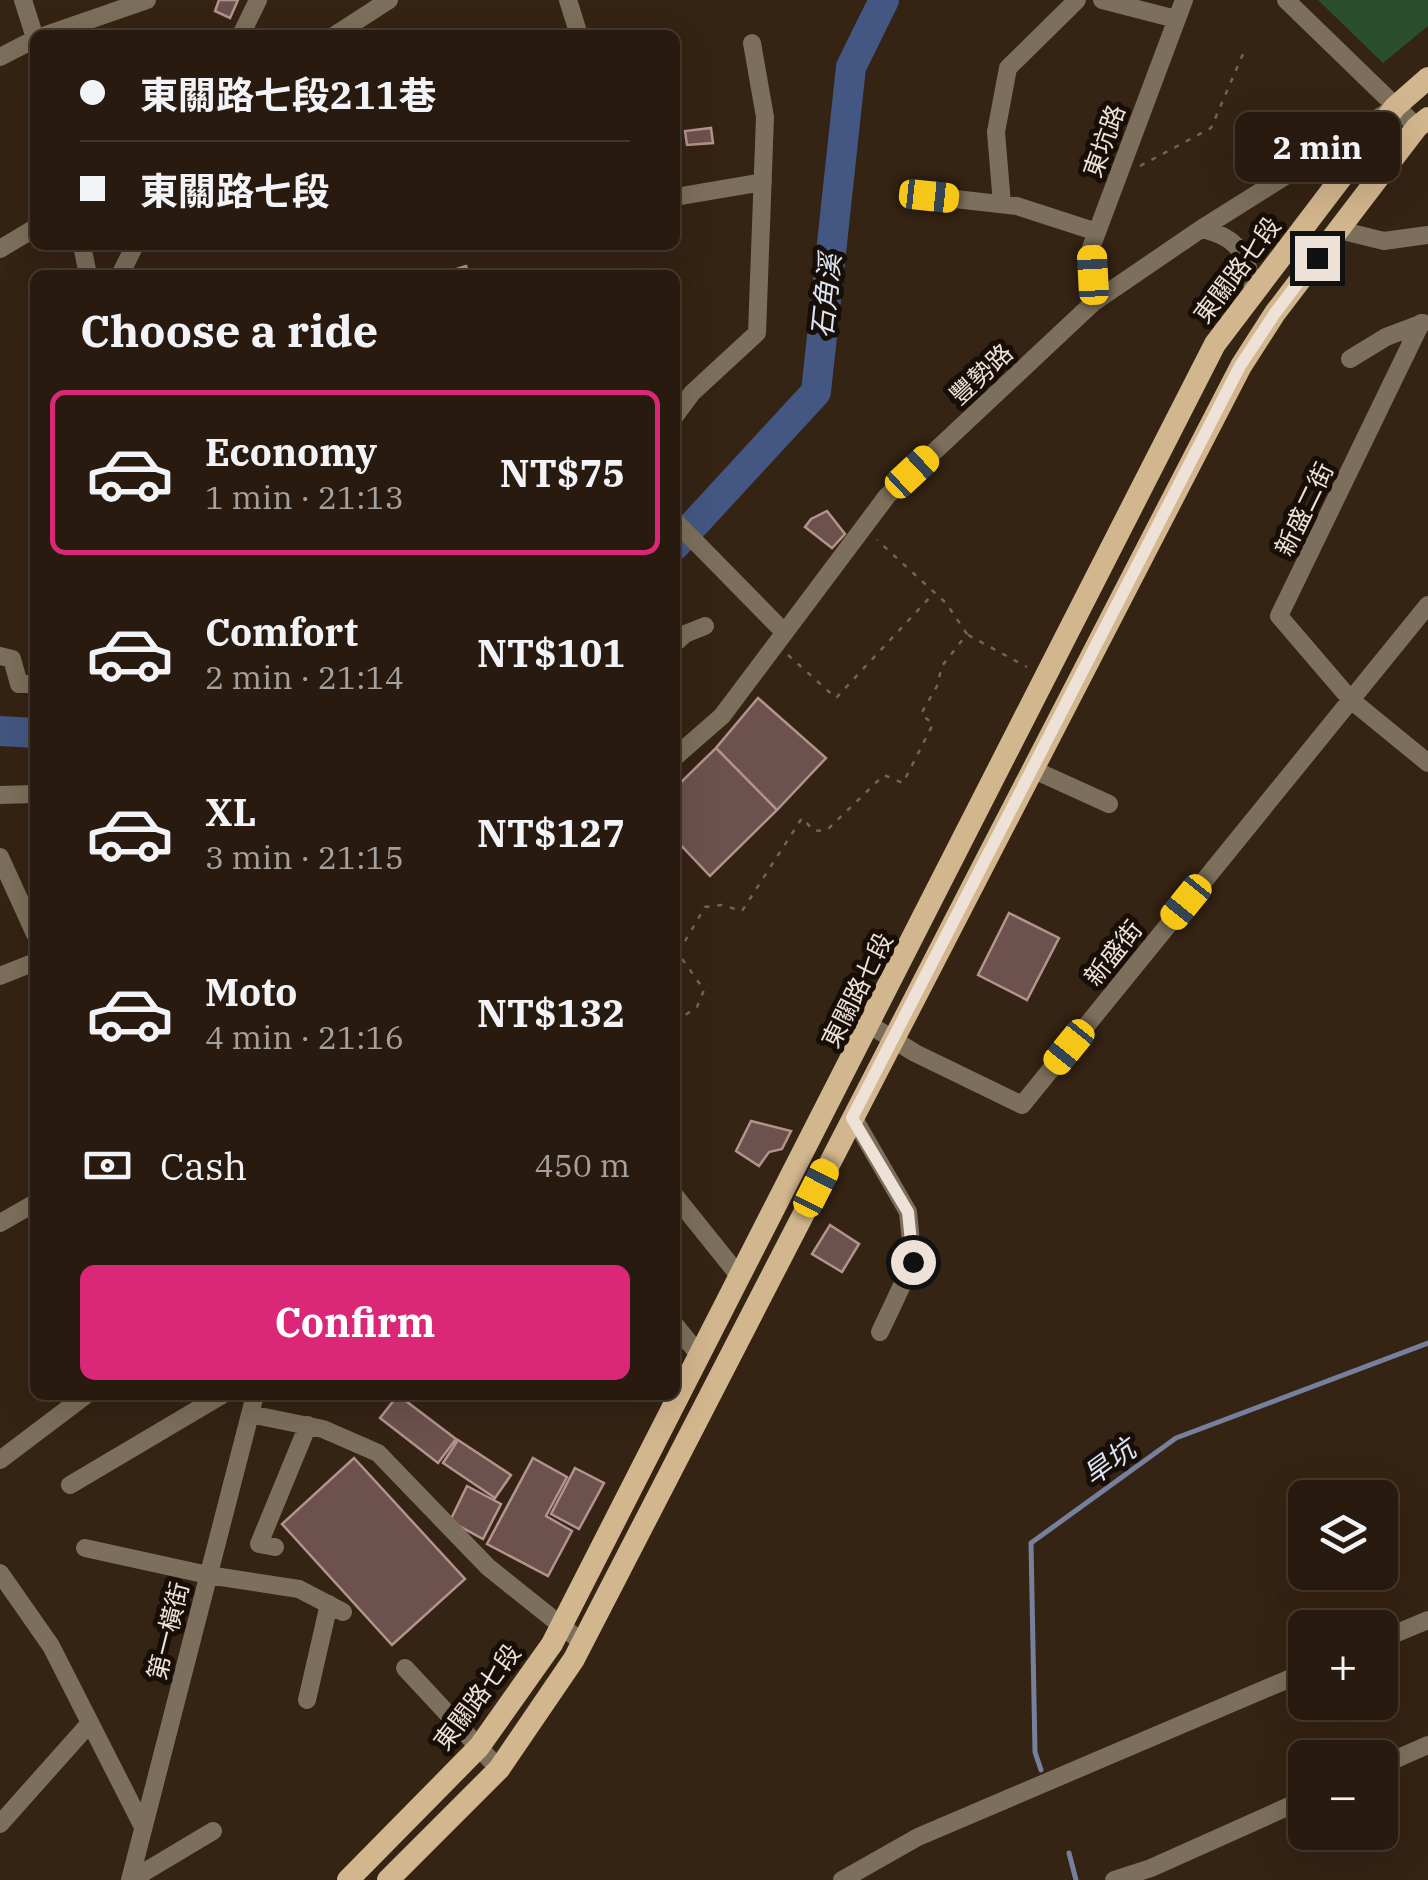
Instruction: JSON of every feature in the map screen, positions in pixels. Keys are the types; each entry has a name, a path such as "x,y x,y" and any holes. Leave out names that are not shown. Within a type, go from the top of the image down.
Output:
{"main road":[{"name":"東關路七段","path":"680,1395 1215,344 1395,107 1428,78"},
{"path":"388,1880 498,1769 582,1642 1240,366 1275,313 1422,122"},
{"name":"東關路七段","path":"348,1880 478,1747 552,1644 677,1400"}],"street":[{"path":"23,0 32,30"},
{"path":"60,30 146,0"},
{"path":"243,30 258,0"},
{"path":"343,30 389,0"},
{"path":"568,0 577,30"},
{"path":"1102,0 1176,19"},
{"name":"東坑路","path":"1094,302 1092,248 1184,0"},
{"path":"1286,0 1395,107 1422,122"},
{"path":"1002,204 996,132 1008,68 1072,2"},
{"path":"0,57 30,41"},
{"path":"680,409 692,393 757,334 765,117 752,43"},
{"name":"豐勢路","path":"680,753 722,716 886,496 1094,302 1201,229 1395,107"},
{"path":"680,196 763,182"},
{"path":"929,196 1017,206 1097,232"},
{"path":"1201,229 1222,233 1240,248 1254,292"},
{"path":"1338,230 1384,242 1428,235"},
{"path":"0,249 30,231"},
{"path":"1350,359 1386,337 1424,322"},
{"name":"新盛二街","path":"1351,700 1279,616 1424,322"},
{"path":"680,526 720,565 780,638"},
{"name":"新盛街","path":"870,1025 914,1053 1022,1105 1428,605"},
{"path":"680,638 705,626"},
{"path":"0,656 12,659 19,684 30,684"},
{"path":"1351,700 1428,762"},
{"path":"1032,769 1109,804"},
{"path":"0,796 30,794"},
{"path":"0,858 30,923"},
{"path":"0,976 30,964"},
{"path":"852,1118 908,1212 913,1262 880,1332"},
{"path":"680,1202 740,1277"},
{"path":"0,1223 30,1206"},
{"path":"680,1331 700,1356"},
{"path":"0,1460 79,1400"},
{"path":"70,1484 213,1400"},
{"path":"252,1404 378,1453 488,1567 582,1642"},
{"name":"第一橫街","path":"130,1880 252,1404"},
{"path":"275,1547 259,1544 308,1425"},
{"path":"84,1548 208,1575 299,1588 336,1608 307,1700"},
{"path":"0,1574 51,1646 143,1828"},
{"path":"1398,1632 1428,1620"},
{"path":"405,1668 498,1769"},
{"path":"842,1880 918,1837 1288,1679"},
{"path":"0,1824 90,1723"},
{"path":"1398,1758 1428,1745"},
{"path":"1114,1880 1151,1868 1288,1808"},
{"path":"130,1880 213,1831"}],"path":[{"path":"1117,180 1212,128 1246,48"},
{"path":"863,527 946,604 967,634 1046,678"},
{"path":"780,638 836,698 934,593"},
{"path":"680,949 705,907 742,911 802,818 814,831 827,830 884,775 903,783 933,724 921,714 937,686 942,666 967,634"},
{"path":"680,955 704,990 697,1008 680,1019"}],"green space":[{"path":"1318,0 1428,0 1428,26 1383,63"}],"building":[{"path":"219,0 238,0 230,18 215,11"},
{"path":"711,128 713,143 687,145 685,131"},
{"path":"827,511 845,534 832,548 805,527"},
{"path":"758,698 826,758 777,810 716,748"},
{"path":"716,748 777,810 710,876 680,844 680,783"},
{"path":"1009,913 1059,938 1027,1000 978,975"},
{"path":"751,1121 791,1131 782,1149 769,1152 759,1166 736,1151"},
{"path":"830,1225 859,1244 842,1272 812,1254"},
{"path":"394,1400 405,1400 456,1439 438,1463 380,1418"},
{"path":"458,1440 511,1475 495,1498 443,1463"},
{"path":"354,1458 465,1579 392,1645 282,1524"},
{"path":"533,1458 567,1477 546,1516 572,1531 548,1576 487,1544"},
{"path":"575,1468 604,1483 579,1529 551,1514"},
{"path":"467,1486 501,1504 483,1539 450,1521"}],"waterway":[{"name":"石角溪","path":"680,540 816,392 851,67 884,0"},
{"name":"石角溪","path":"0,731 30,733"},
{"name":"旱坑","path":"1041,1770 1035,1752 1031,1543 1176,1438 1428,1343"},
{"name":"旱坑","path":"1069,1853 1076,1880"}],"route":[{"path":"913,1262 908,1212 852,1118 1240,366 1317,258"}]}
